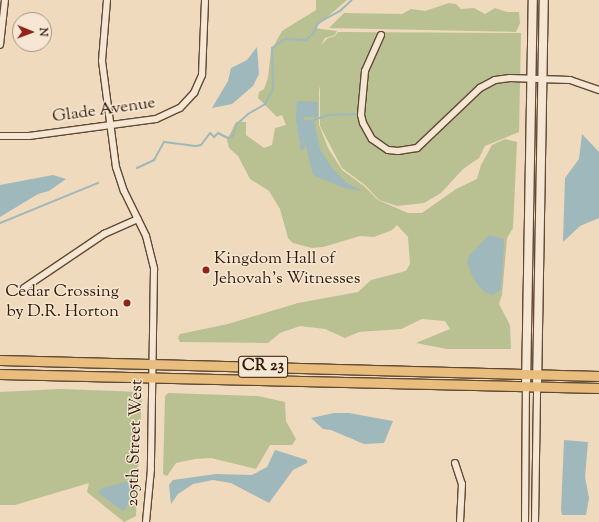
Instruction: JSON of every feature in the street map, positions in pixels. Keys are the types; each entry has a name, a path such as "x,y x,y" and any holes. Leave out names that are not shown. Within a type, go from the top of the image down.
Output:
{"main road":[{"path":"526,388 533,0"},
{"path":"537,388 544,0"},
{"name":"CR 23","path":"0,360 599,376"},
{"name":"CR 23","path":"0,374 526,388 599,388"}],"street":[{"path":"0,45 5,0"},
{"path":"24,288 104,234 138,219 118,176 109,124 102,61 107,0"},
{"name":"Glade Avenue","path":"0,136 29,136 109,124 156,119 173,113 194,93 202,75 204,0"},
{"path":"381,35 365,71 362,115 363,122 372,139 388,150 398,152 417,148 488,82 510,78 577,81 599,90"},
{"name":"205th Street West","path":"138,219 149,244 154,269 151,469 146,522"},
{"path":"525,522 526,388"},
{"path":"535,522 537,388"},
{"path":"455,463 462,484 460,522"}],"green space":[{"path":"316,0 347,0 314,28 337,31 335,35 325,38 321,45 328,38 335,36 338,32 521,33 519,132 485,146 479,158 463,169 441,193 424,203 397,206 379,200 365,185 342,168 320,126 320,86 319,90 319,125 328,148 342,170 364,186 378,200 408,213 422,213 456,189 477,179 481,165 492,145 505,139 517,142 513,228 507,238 502,295 499,304 510,325 511,349 447,349 416,343 450,329 445,321 422,319 401,329 359,332 345,338 325,329 300,326 280,333 268,343 180,342 178,338 180,334 228,324 298,303 358,292 371,280 406,271 410,264 408,237 397,225 392,230 374,237 360,236 323,247 312,248 293,243 288,238 280,209 269,191 250,179 238,156 229,148 227,140 236,122 246,122 246,135 264,148 272,145 275,128 286,125 282,115 277,117 258,98 259,92 264,89 268,78 271,51 282,31 316,10"},
{"path":"449,3 456,4 461,9 474,8 485,14 495,8 507,12 519,12 520,23 516,32 329,28 344,13 402,14 411,9 425,11"},
{"path":"60,389 142,392 136,516 124,522 87,492 89,483 15,505 0,505 0,392"},
{"path":"168,393 258,396 285,402 286,421 296,439 292,445 270,445 256,469 211,458 195,459 176,463 167,476 163,474 165,396"}],"water":[{"path":"257,47 259,74 253,86 232,104 212,108 228,81 231,68 247,60"},
{"path":"297,101 318,102 318,117 304,117 304,120 314,120 320,149 332,168 347,183 363,191 344,188 313,175 305,142 305,148 301,151 296,120"},
{"path":"582,134 599,152 599,218 580,226 563,242 565,178 579,159"},
{"path":"53,175 66,179 49,191 38,194 0,217 0,185"},
{"path":"489,235 504,239 501,289 492,295 483,291 473,278 467,262 469,256"},
{"path":"334,413 349,413 393,421 384,443 364,444 331,430 323,429 311,418"},
{"path":"564,440 588,442 585,477 589,498 586,515 562,515"},
{"path":"275,450 307,460 307,463 293,470 269,503 231,483 213,480 193,484 178,494 171,504 169,485 173,480 216,474 252,475 267,467"},
{"path":"130,481 131,493 126,509 123,511 98,493 102,488"}],"waterway":[{"path":"137,168 154,160 164,142 196,146 201,145 210,133 214,137 218,133 228,138 233,136 237,124 248,114 265,104 273,89 272,48 285,39 306,40 313,34 318,23 340,11 352,0"},
{"path":"314,120 328,115 356,114"},
{"path":"0,223 98,183"}],"place":[{"name":"Kingdom Hall of Jehovah's Witnesses","path":"206,270"},
{"name":"Cedar Crossing by D.R. Horton","path":"127,303"}]}
